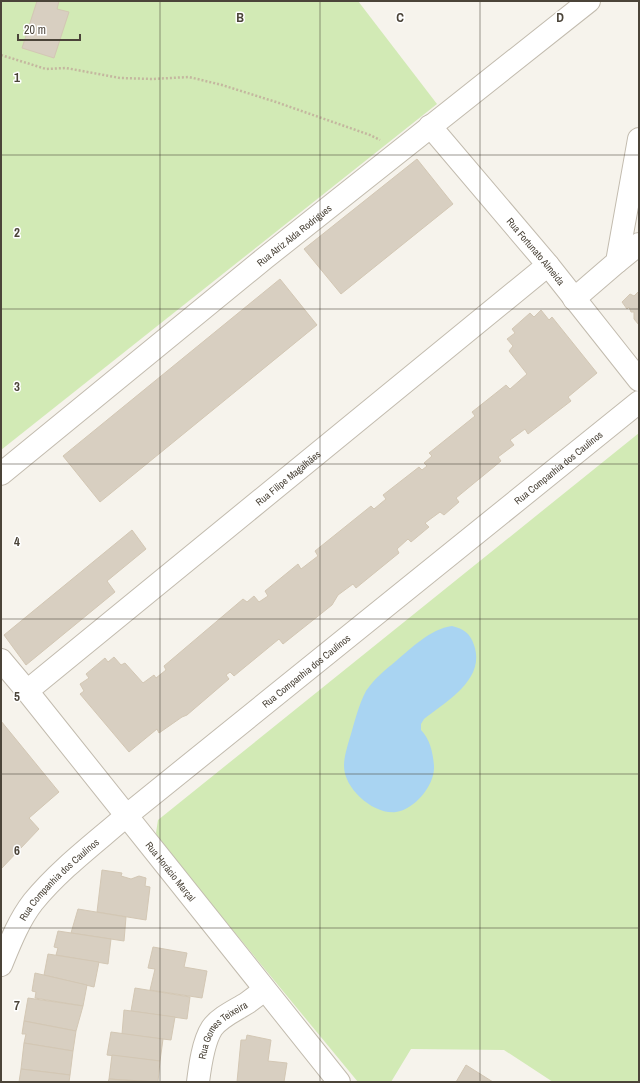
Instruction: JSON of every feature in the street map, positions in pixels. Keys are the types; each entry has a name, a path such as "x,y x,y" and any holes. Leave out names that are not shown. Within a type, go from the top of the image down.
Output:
{"street":[{"name":"Rua Atriz Alda Rodrigues","path":"1,474 264,258 589,1"},
{"name":"Rua Fortunato Almeida","path":"430,126 548,265 639,380"},
{"path":"617,262 639,139"},
{"path":"574,299 639,244"},
{"name":"Rua Filipe Magalhães","path":"27,691 548,265"},
{"name":"Rua Companhia dos Caulinos","path":"1,965 16,931 33,902 55,877 126,816 639,402"},
{"name":"Rua Horácio Marçal","path":"1,660 339,1082"},
{"name":"Rua Gomes Teixeira","path":"198,1082 199,1067 202,1055 213,1027 217,1022 249,1002 264,989"}],"path":[{"path":"1,55 46,70 66,68 120,78 152,79 189,77 222,85 276,102 370,135 400,150"}],"green space":[{"path":"1,1 358,1 437,104 1,450"},
{"path":"639,433 639,1082 553,1082 504,1050 411,1049 391,1082 358,1082 160,842 156,833 158,820"}],"water":[{"path":"452,626 463,630 471,637 476,657 474,668 470,679 462,688 453,697 424,719 421,724 421,730 429,742 434,766 431,781 427,788 417,801 410,806 396,812 387,812 370,805 362,799 349,783 345,775 345,754 361,701 366,691 376,679 415,645 436,631"}],"building":[{"path":"37,1 59,1 57,9 69,12 54,58 22,48"},
{"path":"417,159 453,204 341,294 304,249"},
{"path":"280,279 317,325 100,502 63,456"},
{"path":"639,291 639,325 634,319 634,312 631,312 629,307 627,309 622,302 630,294 634,296"},
{"path":"541,310 549,320 552,317 597,373 568,397 571,401 528,434 525,429 510,440 514,445 498,457 501,461 456,498 459,502 444,515 440,512 425,523 429,527 411,542 408,539 397,549 399,553 356,588 353,584 338,595 332,605 283,644 279,639 234,676 230,672 226,675 229,679 187,715 159,733 157,729 129,752 80,694 84,691 80,684 89,678 86,674 105,658 108,662 114,657 121,665 125,663 143,683 154,675 156,678 166,670 164,666 243,599 247,602 254,596 259,602 268,596 265,591 298,564 301,569 318,556 315,551 371,506 374,509 386,499 383,495 419,467 422,470 427,466 424,463 432,456 429,453 475,416 472,412 506,385 510,389 527,374 509,351 513,346 507,339 515,333 512,329 530,313 534,317"},
{"path":"132,530 146,549 107,581 115,592 26,665 4,635"},
{"path":"1,721 59,792 29,818 39,829 1,869"},
{"path":"102,870 122,873 121,876 131,879 139,876 146,878 145,886 150,887 146,920 97,912"},
{"path":"78,909 126,917 124,941 71,933"},
{"path":"58,931 111,939 108,964 56,955 58,948 54,947"},
{"path":"153,947 187,953 184,967 207,971 202,998 150,990 155,969 148,968"},
{"path":"48,954 99,962 94,987 44,975"},
{"path":"35,973 87,985 83,1006 35,998 36,992 32,991"},
{"path":"135,988 190,997 187,1019 131,1011"},
{"path":"28,998 83,1006 76,1031 24,1021"},
{"path":"124,1010 175,1017 171,1040 122,1034"},
{"path":"24,1021 76,1031 73,1051 24,1043 26,1034 22,1034"},
{"path":"111,1032 163,1039 160,1061 107,1055"},
{"path":"247,1035 271,1040 268,1061 287,1063 284,1082 237,1082 241,1040 246,1040"},
{"path":"24,1043 73,1051 70,1075 21,1069"},
{"path":"112,1055 160,1061 158,1082 109,1079"},
{"path":"466,1065 493,1082 456,1082"},
{"path":"21,1069 70,1075 69,1082 19,1082"},
{"path":"109,1079 147,1082 108,1082"}]}
